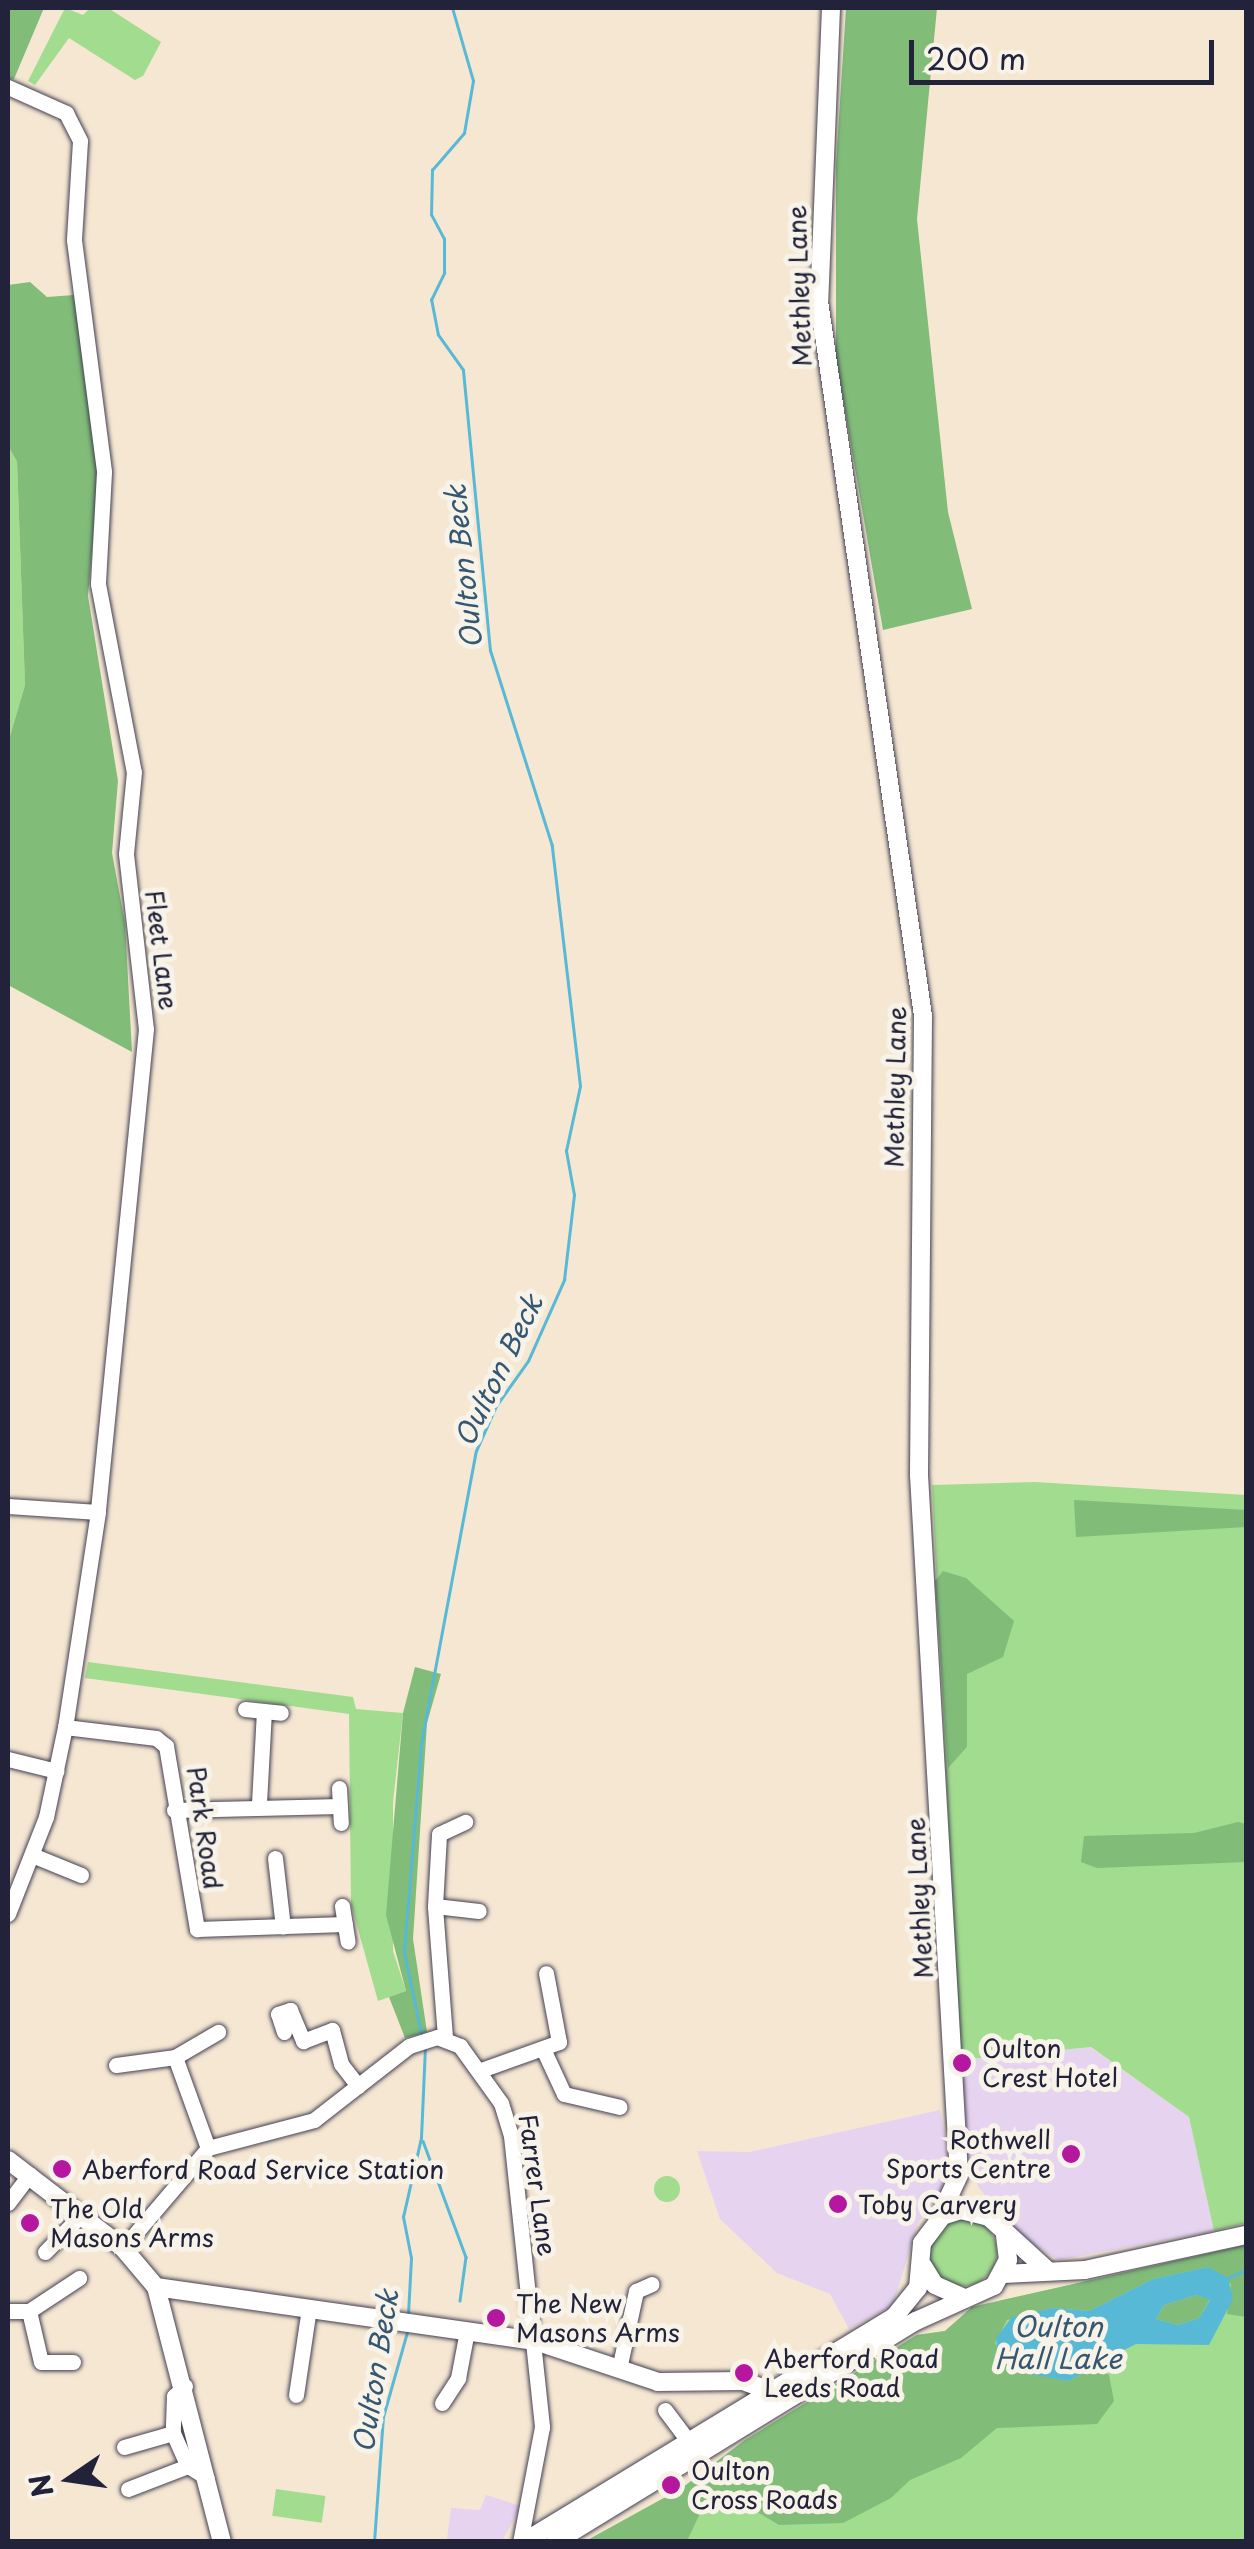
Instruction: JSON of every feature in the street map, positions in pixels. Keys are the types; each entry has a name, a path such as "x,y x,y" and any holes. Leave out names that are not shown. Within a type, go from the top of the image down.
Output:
{"main road":[{"name":"Methley Lane","path":"831,8 819,301 923,1016 919,1475 959,2175 938,2220"},
{"path":"8,2160 123,2248 156,2287 185,2386 222,2542"},
{"path":"959,2175 1004,2235 1046,2269"},
{"path":"522,2542 895,2316 912,2298 923,2266 922,2243 938,2220 961,2210 989,2217"},
{"path":"1003,2274 1004,2235"},
{"path":"555,2542 962,2297 983,2293 1003,2274 1086,2270 1246,2235"},
{"path":"923,2266 935,2285 962,2297"},
{"path":"156,2287 535,2341 658,2382 744,2381 771,2391"}],"street":[{"name":"Fleet Lane","path":"8,87 66,113 80,141 74,240 104,472 98,584 134,772 126,854 143,972 146,1048 98,1512 66,1727 32,1855 8,1914"},
{"path":"8,1506 98,1512"},
{"path":"245,1709 273,1712 259,1804"},
{"name":"Park Road","path":"66,1727 162,1741 169,1751 174,1810 197,1929 346,1924"},
{"path":"8,1758 57,1771"},
{"path":"174,1810 259,1804 340,1814 339,1788"},
{"path":"123,2248 208,2148 305,2124 415,2044 439,2038 435,1906 438,1834 465,1822"},
{"path":"32,1855 81,1874"},
{"path":"275,1858 284,1927"},
{"path":"342,1906 348,1942"},
{"path":"435,1906 478,1910"},
{"path":"481,2070 556,2046 560,2034 546,1973"},
{"path":"284,2032 278,2014 290,2010 302,2041 332,2030 341,2064 358,2086"},
{"path":"116,2065 175,2057 218,2032"},
{"name":"Farrer Lane","path":"439,2038 481,2070 511,2136 542,2427 522,2542"},
{"path":"544,2050 564,2094 620,2107"},
{"path":"175,2057 208,2148"},
{"path":"8,2203 30,2174"},
{"path":"45,2252 82,2215"},
{"path":"8,2311 29,2310 79,2278"},
{"path":"619,2369 636,2291 652,2284"},
{"path":"296,2395 310,2308"},
{"path":"29,2310 40,2362 74,2362"},
{"path":"442,2403 458,2378 468,2331"},
{"path":"185,2386 174,2396 173,2434 188,2466 207,2478"},
{"path":"665,2410 688,2441"},
{"path":"124,2447 173,2434"},
{"path":"128,2489 188,2466"}],"shaded area":[{"path":"1090,2047 1189,2117 1214,2231 1059,2260 1020,2237 978,2187 967,2155 960,2060"},
{"path":"940,2110 948,2150 945,2185 918,2223 893,2305 849,2329 830,2294 777,2273 720,2219 697,2151 749,2152"},
{"path":"486,2495 521,2506 502,2541 447,2539 451,2508 480,2510"}],"green space":[{"path":"8,8 44,8 14,79 8,80"},
{"path":"65,8 83,15 90,8 108,8 161,42 143,76 135,80 69,38 35,85 28,81"},
{"path":"846,8 937,8 917,219 948,512 972,609 883,630 836,358 836,164"},
{"path":"30,282 47,297 74,295 99,469 88,596 118,781 112,853 125,923 132,1052 8,985 8,743 25,685 17,461 8,446 8,285"},
{"path":"8,446 17,460 25,685 8,743"},
{"path":"1035,1482 1246,1495 1246,2223 1214,2231 1189,2117 1091,2047 960,2060 932,1485"},
{"path":"1074,1500 1246,1510 1246,1527 1076,1537"},
{"path":"943,1571 966,1578 1014,1621 1003,1657 967,1674 967,1747 948,1768 935,1581"},
{"path":"88,1662 353,1697 356,1709 403,1713 393,1802 393,1951 406,1991 378,2001 351,1904 349,1714 85,1678"},
{"path":"415,1667 441,1674 427,1723 413,1939 427,2032 405,2038 389,1997 406,1991 386,1915 403,1713"},
{"path":"1238,1822 1246,1824 1246,1862 1097,1868 1081,1862 1084,1836 1194,1833"},
{"path":"667,2176 676,2180 680,2189 676,2198 667,2202 658,2198 654,2189 658,2180"},
{"path":"963,2218 987,2228 997,2252 987,2276 963,2286 939,2276 929,2252 939,2228"},
{"path":"1246,2245 1246,2541 584,2542 682,2488 745,2440 917,2335 945,2331 972,2307"},
{"path":"1246,2245 1246,2317 1227,2314 1231,2284 1208,2267 1153,2279 1089,2311 1053,2308 1007,2320 995,2343 1016,2369 1068,2381 1095,2367 1109,2375 1114,2401 1097,2424 997,2428 961,2458 910,2480 891,2498 843,2523 779,2525 724,2492 703,2507 687,2541 584,2542 682,2488 745,2440 917,2335 945,2331 972,2307"},
{"path":"1196,2295 1210,2299 1199,2318 1178,2325 1156,2319 1164,2305"},
{"path":"276,2489 326,2496 322,2523 272,2516"}],"water":[{"name":"Oulton Hall Lake","path":"1208,2267 1228,2278 1233,2299 1209,2345 1136,2344 1120,2352 1114,2374 1095,2367 1068,2381 1025,2373 998,2354 996,2338 1012,2317 1053,2308 1089,2311 1153,2279","holes":["1196,2295 1210,2300 1199,2318 1178,2325 1156,2319 1164,2305"]}],"waterway":[{"name":"Oulton Beck","path":"421,2033 404,1952 421,1744 476,1451 496,1406 528,1361 564,1280 574,1195 566,1151 580,1086 552,846 490,651 463,370 438,335 431,300 444,273 444,239 431,215 432,170 464,133 473,81 452,8"},
{"name":"Oulton Beck","path":"408,2314 411,2258 403,2217 421,2138 425,2046"},
{"path":"423,2141 466,2257 460,2301"},
{"path":"1228,2278 1246,2270"},
{"name":"Oulton Beck","path":"374,2542 383,2417 407,2332"}],"place":[{"name":"Oulton Crest Hotel","path":"962,2063"},
{"name":"Rothwell Sports Centre","path":"1071,2154"},
{"name":"Aberford Road Service Station","path":"62,2169"},
{"name":"Toby Carvery","path":"838,2204"},
{"name":"The Old Masons Arms","path":"30,2223"},
{"name":"The New Masons Arms","path":"496,2318"},
{"name":"Aberford Road Leeds Road","path":"744,2373"},
{"name":"Oulton Cross Roads","path":"671,2485"}]}
